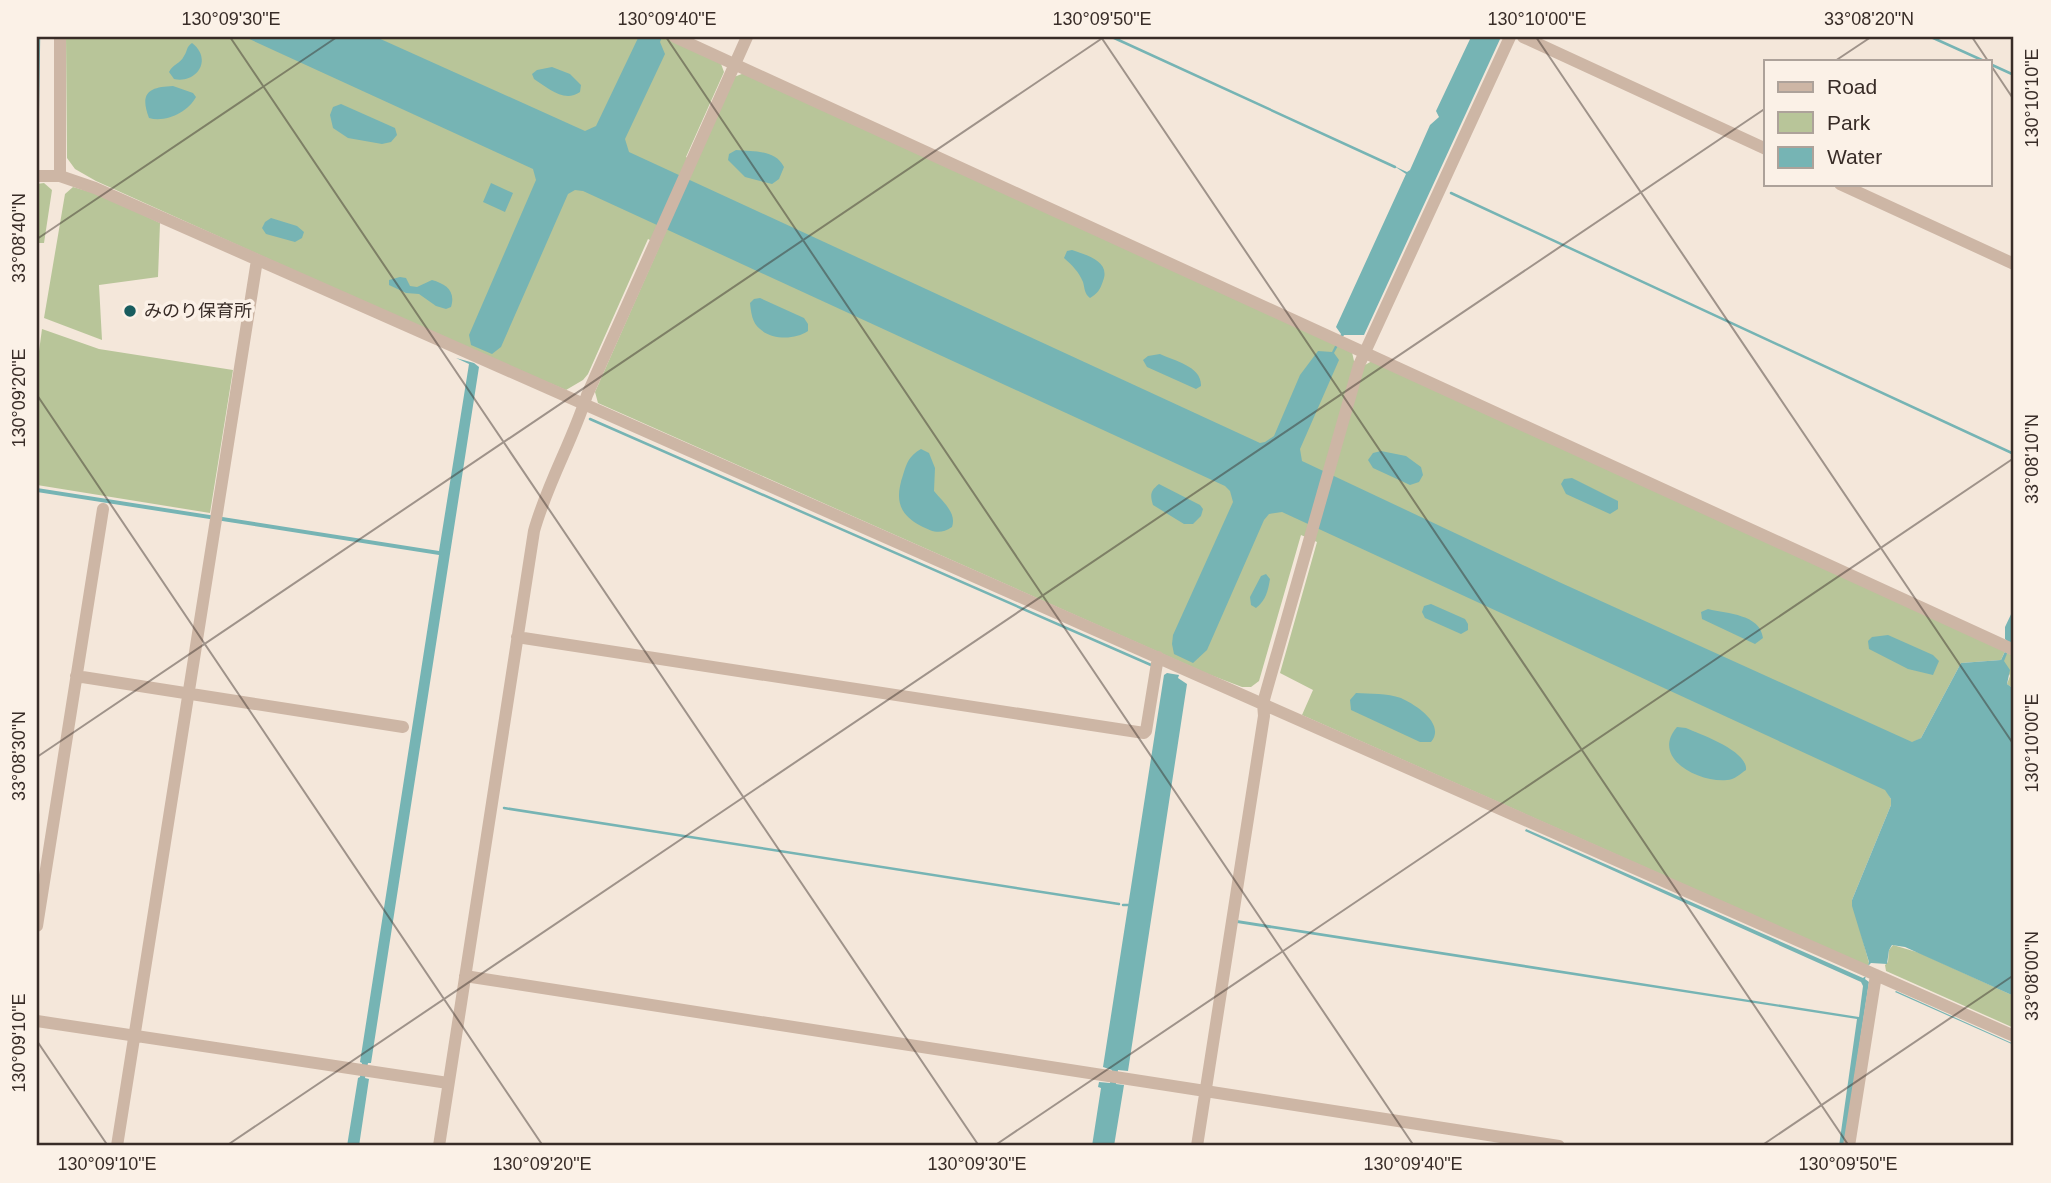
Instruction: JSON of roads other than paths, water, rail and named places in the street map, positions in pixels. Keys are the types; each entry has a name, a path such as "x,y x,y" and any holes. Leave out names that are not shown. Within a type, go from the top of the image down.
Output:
{"street":[{"path":"60,37 60,176"},
{"path":"675,37 2003,645"},
{"path":"439,1146 534,531 539,513 581,418 584,404 747,37"},
{"path":"1197,1146 1264,716 1263,703 1308,541 1364,352 1510,37"},
{"path":"1523,37 1764,148"},
{"path":"37,176 60,176 95,188 2014,1036"},
{"path":"1844,186 2014,264"},
{"path":"117,1146 257,260"},
{"path":"37,926 103,509"},
{"path":"517,637 1143,733 1146,731 1158,657"},
{"path":"76,676 403,727"},
{"path":"1849,1146 1876,975"},
{"path":"465,976 1559,1146"},
{"path":"37,1021 448,1083"}],"water":[{"path":"245,37 376,37 585,131 596,126 638,38 662,37 660,42 665,54 625,139 629,152 1260,443 1274,436 1300,375 1318,351 1332,352 1341,334 1336,327 1406,174 1394,166 1407,172 1410,170 1430,125 1439,117 1436,111 1471,37 1501,37 1364,335 1344,335 1334,353 1339,360 1300,449 1302,461 1559,582 1912,742 1921,738 1961,663 2001,660 2009,643 2005,639 2005,627 2014,608 2014,644 2011,644 2004,661 2010,670 2007,684 2014,689 2014,996 1905,947 1892,945 1887,964 1871,963 1868,966 1852,900 1891,805 1891,799 1885,790 1282,512 1269,514 1264,520 1207,650 1193,663 1174,654 1173,635 1233,502 1230,491 1225,486 583,191 575,190 568,194 501,347 492,354 471,345 469,335 536,180 533,169"},
{"path":"192,43 201,56 200,69 189,78 174,79 169,72 182,59"},
{"path":"552,67 570,74 581,85 580,92 562,95 534,79 532,74 537,70"},
{"path":"173,86 193,93 196,97 176,115 162,119 149,118 145,102 149,93 158,88"},
{"path":"341,104 395,128 397,135 391,142 382,144 348,138 333,128 330,115 333,107"},
{"path":"736,150 763,152 775,157 784,167 779,179 772,184 745,177 728,160 729,154"},
{"path":"491,183 513,193 505,212 483,202"},
{"path":"271,218 297,226 304,232 302,238 295,242 266,234 262,228"},
{"path":"1072,250 1096,260 1104,268 1101,287 1090,298 1079,275 1064,258 1067,251"},
{"path":"406,278 410,286 417,287 432,280 442,284 451,292 451,307 446,309 436,306 419,294 406,293 389,285 389,280"},
{"path":"760,298 804,318 808,331 784,338 765,333 755,324 750,303"},
{"path":"1160,354 1192,369 1200,379 1201,386 1196,389 1147,367 1143,360 1148,356"},
{"path":"456,358 479,367 371,1063 368,1063 365,1078 369,1079 359,1146 347,1146 360,1077 360,1062 439,555 37,492 37,488 439,551 469,364"},
{"path":"921,449 929,453 935,468 934,491 953,517 952,527 944,531 933,531 921,526 907,516 900,505 899,491 906,466 911,457"},
{"path":"1381,451 1406,456 1421,467 1423,475 1419,482 1410,485 1373,468 1368,460 1373,453"},
{"path":"1572,478 1618,501 1618,509 1610,514 1566,494 1561,484 1564,479"},
{"path":"1159,484 1200,505 1203,509 1201,516 1193,524 1184,524 1153,505 1152,493"},
{"path":"1266,574 1270,579 1267,591 1256,608 1251,605 1250,597 1261,576"},
{"path":"1431,604 1465,619 1468,630 1461,634 1425,618 1422,612 1424,606"},
{"path":"1708,609 1750,620 1761,630 1763,638 1755,644 1702,619 1701,612"},
{"path":"1888,635 1933,655 1939,661 1933,675 1908,669 1869,649 1868,641 1872,637"},
{"path":"1164,675 1179,675 1178,678 1187,684 1128,1071 1118,1070 1116,1084 1124,1085 1114,1146 1092,1146 1101,1088 1098,1087 1099,1082 1110,1083 1112,1070 1103,1067"},
{"path":"1356,693 1396,696 1414,705 1432,722 1435,735 1431,742 1420,742 1351,710 1350,700"},
{"path":"1677,727 1686,728 1723,744 1740,756 1746,770 1727,780 1716,780 1692,773 1681,766 1669,749 1670,738"},
{"path":"1526,829 1863,978 1866,976 1865,979 1869,982 1844,1146 1839,1146 1857,1019 1237,923 1237,920 1859,1017 1863,986 1861,982 1525,831"},
{"path":"1895,992 2014,1044 2014,1045"}],"waterway":[{"path":"37,157 39,37"},
{"path":"1112,37 1395,167"},
{"path":"1931,37 1982,60"},
{"path":"1992,65 2014,75"},
{"path":"1451,193 2014,454"},
{"path":"590,419 1151,665"},
{"path":"504,808 1119,904"},
{"path":"1123,905 1128,905"}],"place":[{"name":"みのり保育所","path":"130,311"}]}
